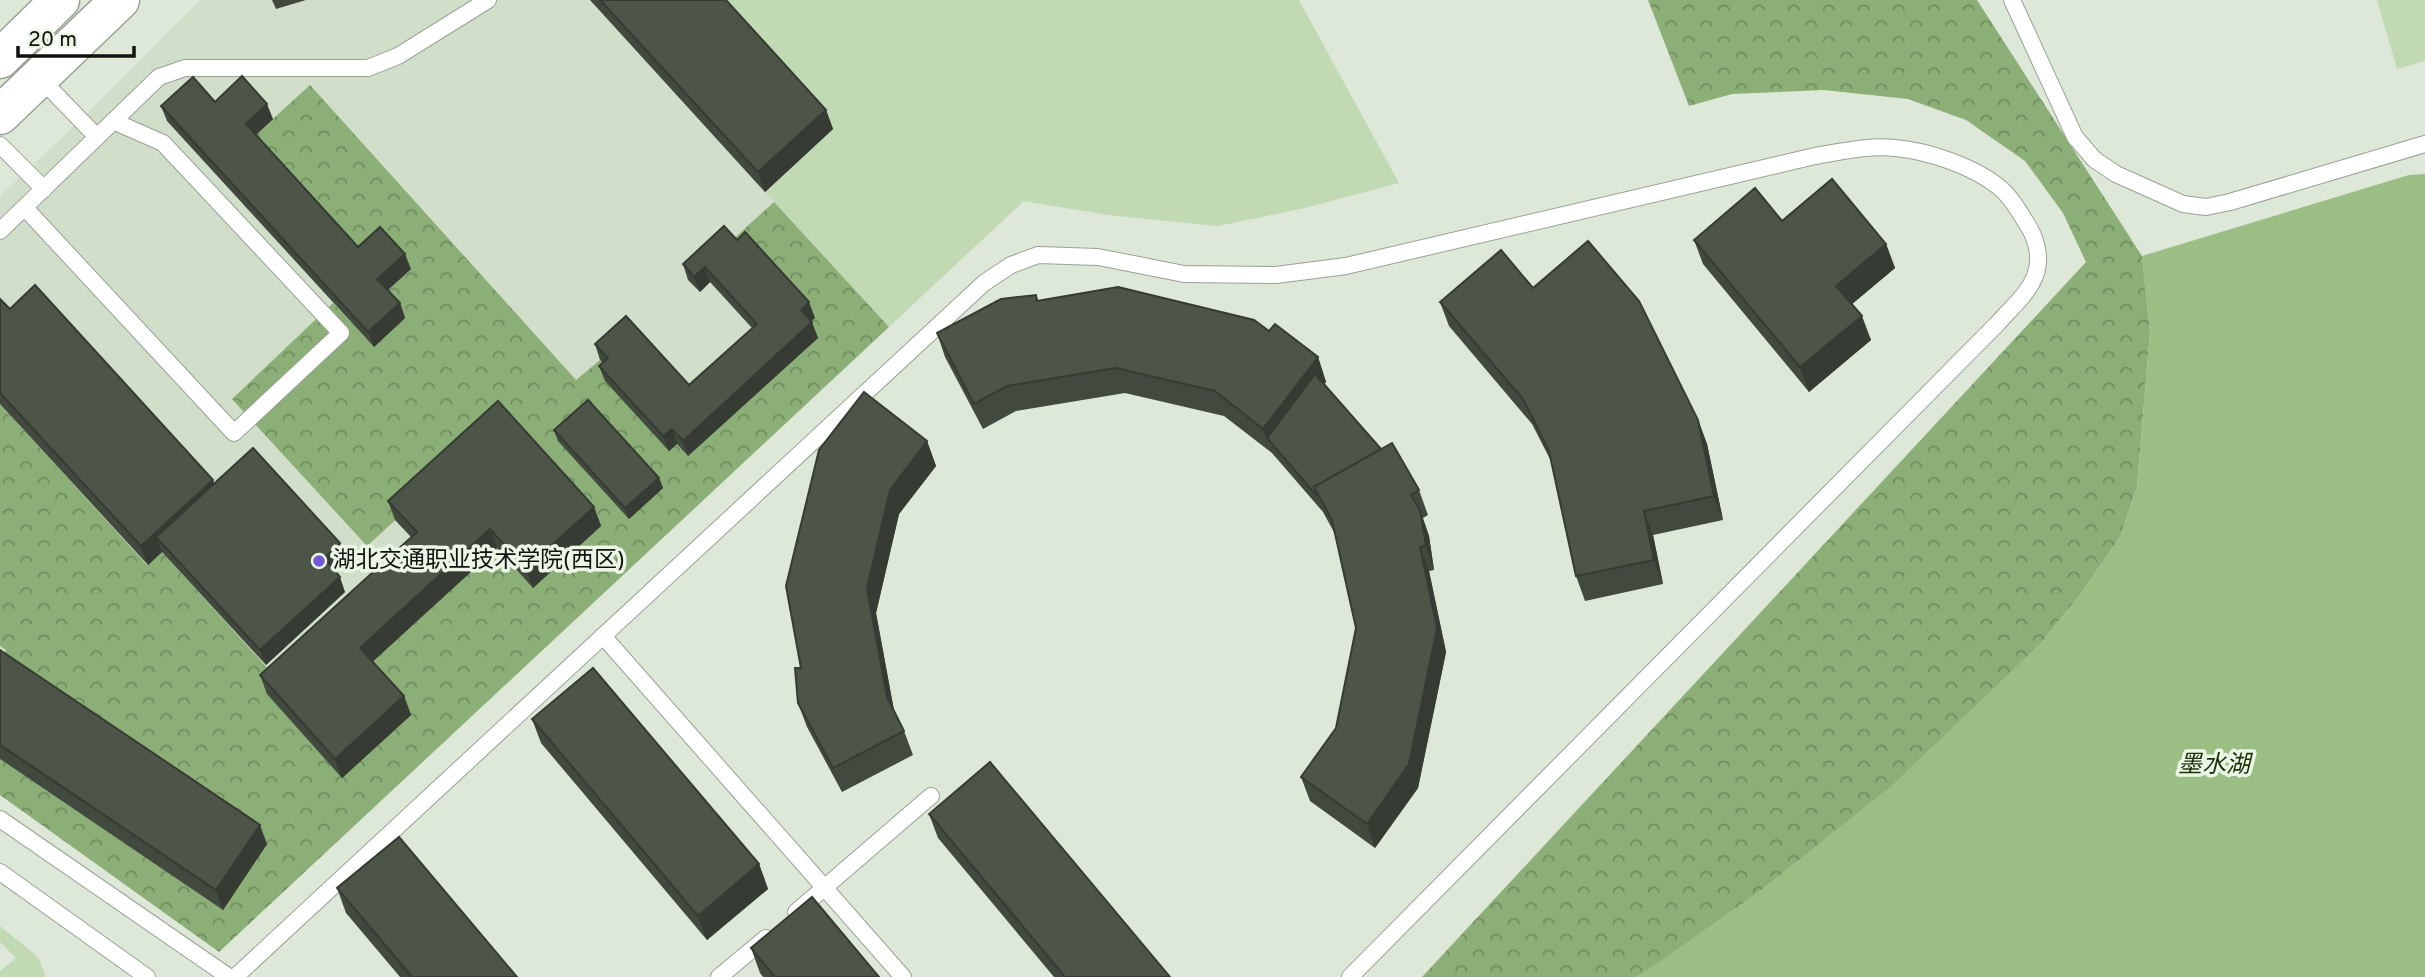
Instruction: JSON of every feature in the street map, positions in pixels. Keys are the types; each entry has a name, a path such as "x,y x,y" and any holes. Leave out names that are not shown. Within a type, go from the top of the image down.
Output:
{"main road":[{"path":"0,59 61,0"},
{"path":"0,115 120,0"}],"lane":[{"path":"0,232 159,77 185,68 368,68 398,55 488,0"},
{"path":"2012,0 2075,137 2095,160 2116,174 2183,204 2206,207 2230,202 2425,144"},
{"path":"39,78 97,137"},
{"path":"24,208 234,433 341,333 163,142 113,121"},
{"path":"0,145 44,189"},
{"path":"235,977 984,283 1011,265 1038,255 1098,257 1184,274 1276,275 1335,268 1815,156 1856,150 1894,148 1939,158 1967,167 2000,188 2032,232 2039,256 2028,290 1350,977"},
{"path":"603,636 903,977"},
{"path":"719,977 931,796"},
{"path":"0,819 229,977"},
{"path":"0,872 146,977"}],"shaded area":[{"name":"湖北交通职业技术学院(西区)","path":"200,0 1299,0 1305,208 1217,226 1109,215 1023,201 219,952 0,795 0,196 94,107"},
{"path":"715,0 1299,0 1399,183 1305,208 1217,226 1109,215 1024,201 889,327 765,192 833,129"},
{"path":"2377,0 2425,0 2425,61 2397,69"},
{"path":"0,926 38,957 46,977 0,977 0,971 16,958 0,942"}],"green space":[{"path":"1648,0 1977,0 2142,256 2150,332 2137,487 2120,537 2082,592 2042,642 1991,693 1891,787 1759,892 1654,966 1637,977 1422,977 2086,262 2063,213 2025,161 1966,120 1908,99 1824,90 1732,94 1689,106"},
{"path":"310,85 576,380 600,360 688,456 818,338 806,325 815,318 730,242 774,202 889,327 219,952 0,795 0,759 222,909 266,844 0,660 6,650 0,646 0,404 147,565 162,552 280,682 367,667 497,548 534,588 505,420 367,546 232,399 333,303 374,347 383,294 410,270 364,262 251,139"}],"water":[{"name":"墨水湖","path":"2425,174 2425,977 1637,977 1759,892 1890,787 2042,642 2082,592 2120,537 2137,487 2150,332 2142,256 2409,175"}],"building":[{"path":"600,0 726,0 826,110 758,172"},
{"path":"242,76 267,104 246,124 358,247 380,227 405,254 377,279 400,303 368,332 161,106 193,77 215,102"},
{"path":"1832,179 1886,244 1836,286 1862,316 1800,367 1694,240 1755,188 1782,221"},
{"path":"724,226 737,240 745,232 809,302 801,310 812,322 683,441 672,429 663,436 599,366 608,358 595,344 626,316 689,385 757,324 705,267 694,277 683,264"},
{"path":"1588,241 1639,301 1698,420 1714,496 1644,511 1654,560 1576,576 1549,451 1523,399 1440,302 1501,250 1533,288"},
{"path":"35,285 213,480 141,546 0,393 0,299 10,309"},
{"path":"1118,287 1254,320 1269,331 1275,324 1318,357 1263,429 1215,391 1116,368 1007,386 974,404 937,333 1001,299 1036,295 1037,301"},
{"path":"1315,374 1381,449 1314,487 1317,496 1267,438"},
{"path":"864,392 927,441 890,490 867,588 887,697 904,731 833,768 798,703 795,668 801,668 786,586 819,450"},
{"path":"588,400 659,478 625,508 554,430"},
{"path":"498,401 594,507 526,569 490,529 360,648 404,696 335,759 260,675 417,532 388,501"},
{"path":"1392,443 1419,490 1411,495 1420,511 1426,546 1420,547 1437,628 1409,764 1367,824 1301,777 1336,728 1356,628 1332,520 1314,487"},
{"path":"253,448 340,543 324,558 340,577 260,650 156,537"},
{"path":"0,650 260,825 216,890 0,745"},
{"path":"593,668 759,864 698,916 532,719"},
{"path":"990,762 1170,977 1065,977 929,814"},
{"path":"399,837 517,977 412,977 337,888"},
{"path":"812,897 879,977 775,977 751,948"}],"place":[{"name":"湖北交通职业技术学院(西区)","path":"319,561"}]}
